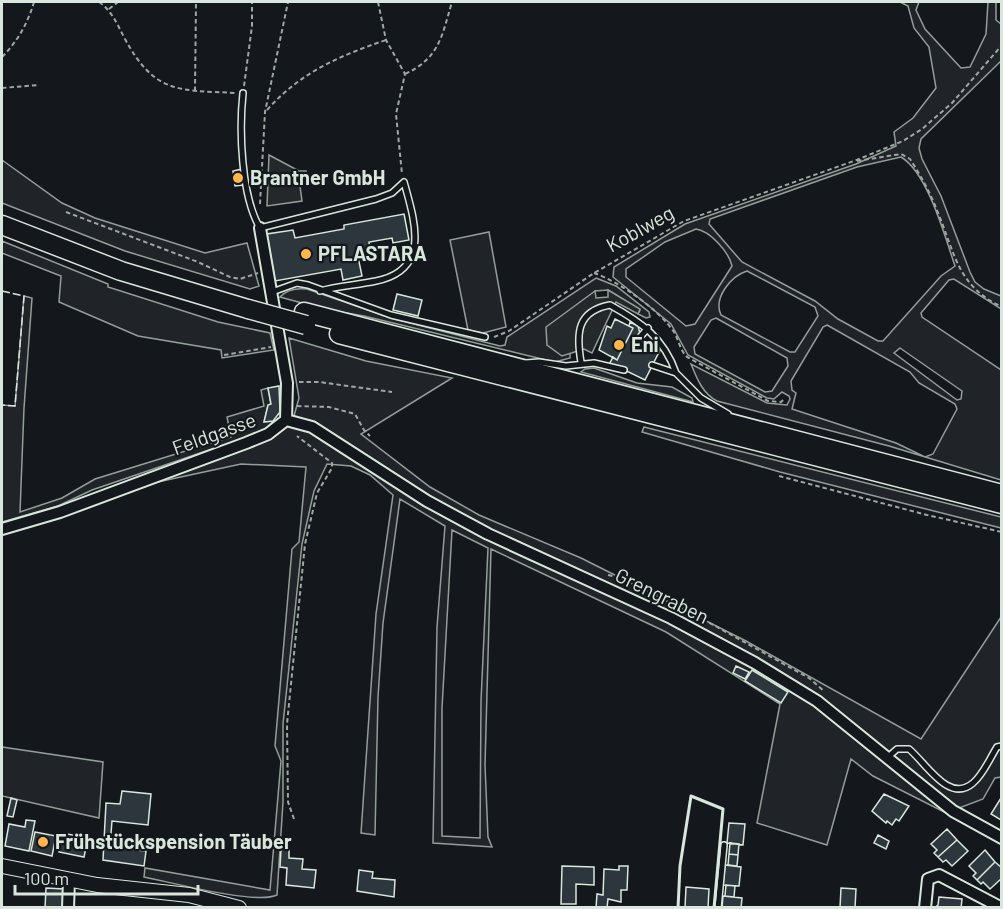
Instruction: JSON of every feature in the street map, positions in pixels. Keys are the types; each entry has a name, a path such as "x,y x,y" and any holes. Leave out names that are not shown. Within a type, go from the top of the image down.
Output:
{"main road":[{"path":"2,213 106,254 248,303"},
{"path":"2,225 121,271 1002,504"},
{"path":"305,319 514,365 1002,494"}],"street":[{"path":"260,228 265,269 287,383 289,406 283,424"},
{"name":"Feldgasse","path":"2,528 87,502 246,443 283,424"},
{"name":"Grengraben","path":"283,424 320,431 428,501 488,534 671,618 755,663 818,701 953,811 1002,838"},
{"path":"2,866 127,890 189,895 239,908"},
{"path":"924,908 928,879 939,875 1000,907"},
{"path":"68,908 69,880"}],"lane":[{"path":"243,93 245,167 251,209 260,228 376,199 392,193 404,182"},
{"path":"320,291 377,281 392,276 405,267 415,253 415,234 404,182"},
{"path":"270,293 297,283 308,285 391,315 485,337"},
{"path":"581,362 579,331 585,317 595,308 610,305 648,328 670,356 676,373"},
{"path":"641,336 648,328"},
{"path":"514,365 539,362 566,366 581,362 624,370"},
{"path":"652,365 676,373 708,404 751,427"},
{"path":"887,758 897,749 909,748 948,788 960,790 973,783 997,747 1002,746"},
{"path":"718,908 724,845"}],"path":[{"path":"2,57 11,48 29,18 34,2"},
{"path":"99,2 109,9 139,65 156,80 176,88 195,91 243,93 252,26 252,2"},
{"path":"109,9 118,2"},
{"path":"195,91 196,2"},
{"path":"260,228 266,112 288,2"},
{"path":"378,2 386,40 405,74 396,114 404,182"},
{"path":"405,74 431,57 440,43 452,2"},
{"path":"266,112 285,93 330,60 386,40"},
{"name":"Koblweg","path":"485,337 496,336 508,331 594,273 684,221 854,161 903,141 936,118 970,85 1002,45"},
{"path":"2,88 38,85"},
{"path":"854,161 901,154 910,159 939,213 962,276 974,289 1002,307"},
{"path":"66,212 198,262 230,277 250,278 265,269"},
{"path":"594,273 617,284 658,315 675,334 682,353 687,357 768,401 781,402 785,398"},
{"path":"224,355 279,345"},
{"path":"287,383 319,381 392,392"},
{"path":"289,406 329,406 355,414 370,436"},
{"path":"283,424 332,463 332,468 317,493 305,544 286,724 288,802 294,819"},
{"path":"779,476 1002,532"},
{"path":"620,577 636,582 809,678"}],"shaded area":[{"path":"900,2 919,2 916,10 925,29 961,68 970,67 986,34 988,2 996,2 996,20 1001,24 1001,61 921,139 919,148 975,282 984,289 1001,296 1001,309 954,279 949,280 921,313 922,317 1001,370 1001,480 925,457 889,446 717,401 704,390 691,364 767,403 787,405 790,399 782,392 774,399 767,398 688,355 671,324 613,277 614,267 685,224 856,164 896,146 894,132 913,118 936,88 929,47 914,28 908,6","holes":["901,157 911,165 927,191 941,223 955,266 941,276 883,341 878,341 838,319 815,301 742,262 709,224 710,219 857,167","696,229 718,243 730,260 732,266 695,324 686,326 626,277 626,269 665,242","747,271 815,307 818,316 795,352 790,352 721,315 719,308 721,295 725,288","716,318 787,358 788,366 772,391 765,392 695,354 694,347 711,320","827,325 910,372 919,383 955,404 957,409 933,454 925,457 896,443 792,409 796,393 792,390 791,381 823,327","900,348 962,391 961,399 957,400 894,353"]},
{"path":"269,155 299,171 306,171 306,178 300,186 302,201 267,206"},
{"path":"2,160 62,203 95,218 205,253 247,243 259,286 250,289 125,251 2,203"},
{"path":"489,232 506,327 483,333 468,330 450,240"},
{"path":"2,241 108,284 108,287 218,322 270,333 274,350 222,358 221,350 138,336 59,302 61,276 2,253"},
{"path":"596,278 616,286 649,312 650,317 646,318 638,314 640,310 608,290 595,291 570,352 570,358 555,362 364,316 301,305 302,303 280,297 292,290 307,289 391,318 500,346 505,345 507,337"},
{"path":"608,290 640,309 638,314 616,302 592,353 584,349 562,356 547,345 546,327 595,291 596,298 608,297"},
{"path":"24,296 32,298 24,408 20,512 62,498 95,479 231,437 227,417 264,406 261,390 268,388 271,404 268,405 264,422 273,421 265,430 244,438 92,490 58,506 2,522 2,405 15,406"},
{"path":"289,338 366,361 452,378 361,434 430,487 479,515 581,558 746,641 921,739 1001,617 1001,777 995,778 983,799 946,813 873,776 851,759 827,845 757,823 780,704 666,632 491,549 485,765 488,837 492,847 433,843 437,627 445,526 400,499 383,623 378,697 375,835 361,833 376,614 393,495 370,475 351,466 327,464 314,491 302,544 283,724 283,802 277,895 251,897 233,895 144,877 145,868 270,890 281,761 275,746 292,549 299,542 306,467 241,464 153,483 166,475 271,439 292,423 299,398","holes":["452,530 488,548 481,701 480,838 442,836 442,708"]},
{"path":"594,368 637,383 672,387 692,398 693,402 581,372"},
{"path":"644,427 1001,517 1001,528 780,472 642,432"},
{"path":"2,747 103,762 99,818 2,796"}],"building":[{"path":"242,169 243,185 235,186 233,171"},
{"path":"404,214 409,240 393,243 392,238 369,242 370,250 357,252 362,276 343,280 341,269 275,281 267,234 293,230 295,238 344,229 344,225"},
{"path":"397,294 422,300 418,316 393,310"},
{"path":"615,319 633,328 617,360 599,350 607,326 611,328"},
{"path":"630,322 638,326 642,341 660,350 645,380 610,363 613,357 617,360 633,328 629,326"},
{"path":"279,386 280,412 273,421 264,422 268,405 271,404 268,388"},
{"path":"736,666 749,672 745,679 733,673"},
{"path":"752,670 788,692 781,703 745,681"},
{"path":"122,791 151,794 148,825 112,821 110,845 119,846 120,842 138,844 137,850 146,851 144,866 103,860 106,803 120,804"},
{"path":"884,794 909,806 899,821 896,819 892,825 887,821 886,823 872,811"},
{"path":"11,798 17,800 13,817 7,816"},
{"path":"1002,799 1001,820 991,814"},
{"path":"26,820 35,821 29,851 5,846 9,824 25,827"},
{"path":"729,823 745,824 743,845 727,843"},
{"path":"947,829 957,840 938,857 934,853 937,850 931,844"},
{"path":"35,832 56,836 52,856 31,851"},
{"path":"62,833 88,838 84,857 59,852"},
{"path":"878,835 889,841 886,849 874,843"},
{"path":"957,840 968,851 952,866 946,860 943,862 938,857"},
{"path":"730,843 739,844 738,855 729,854"},
{"path":"281,849 289,850 289,858 303,859 302,869 316,870 314,888 286,885 287,868 280,867"},
{"path":"985,850 995,862 977,880 973,876 976,873 969,866"},
{"path":"729,854 738,855 737,866 728,865"},
{"path":"995,862 1002,868 1002,878 990,889 977,880"},
{"path":"725,865 741,867 739,886 723,885"},
{"path":"562,866 594,867 594,885 576,884 576,904 561,904"},
{"path":"619,866 628,866 627,890 621,890 621,902 608,899 607,908 596,908 597,894 603,895 604,869 619,870"},
{"path":"359,870 373,872 372,878 395,880 394,897 357,891"},
{"path":"726,885 735,886 734,897 725,896"},
{"path":"686,887 709,889 708,908 685,908"},
{"path":"46,888 64,889 63,908 45,908"},
{"path":"841,888 856,889 855,908 840,908"},
{"path":"723,896 742,898 741,908 722,908"},
{"path":"939,897 962,899 961,908 934,908 938,905"}],"fence":[{"path":"2,291 24,296 15,406 2,405"}],"wall":[{"path":"678,908 680,866 691,796 723,809 714,908"}],"place":[{"name":"Brantner GmbH","path":"238,178"},
{"name":"PFLASTARA","path":"306,254"},
{"name":"Eni","path":"619,345"},
{"name":"Frühstückspension Täuber","path":"43,842"}]}
